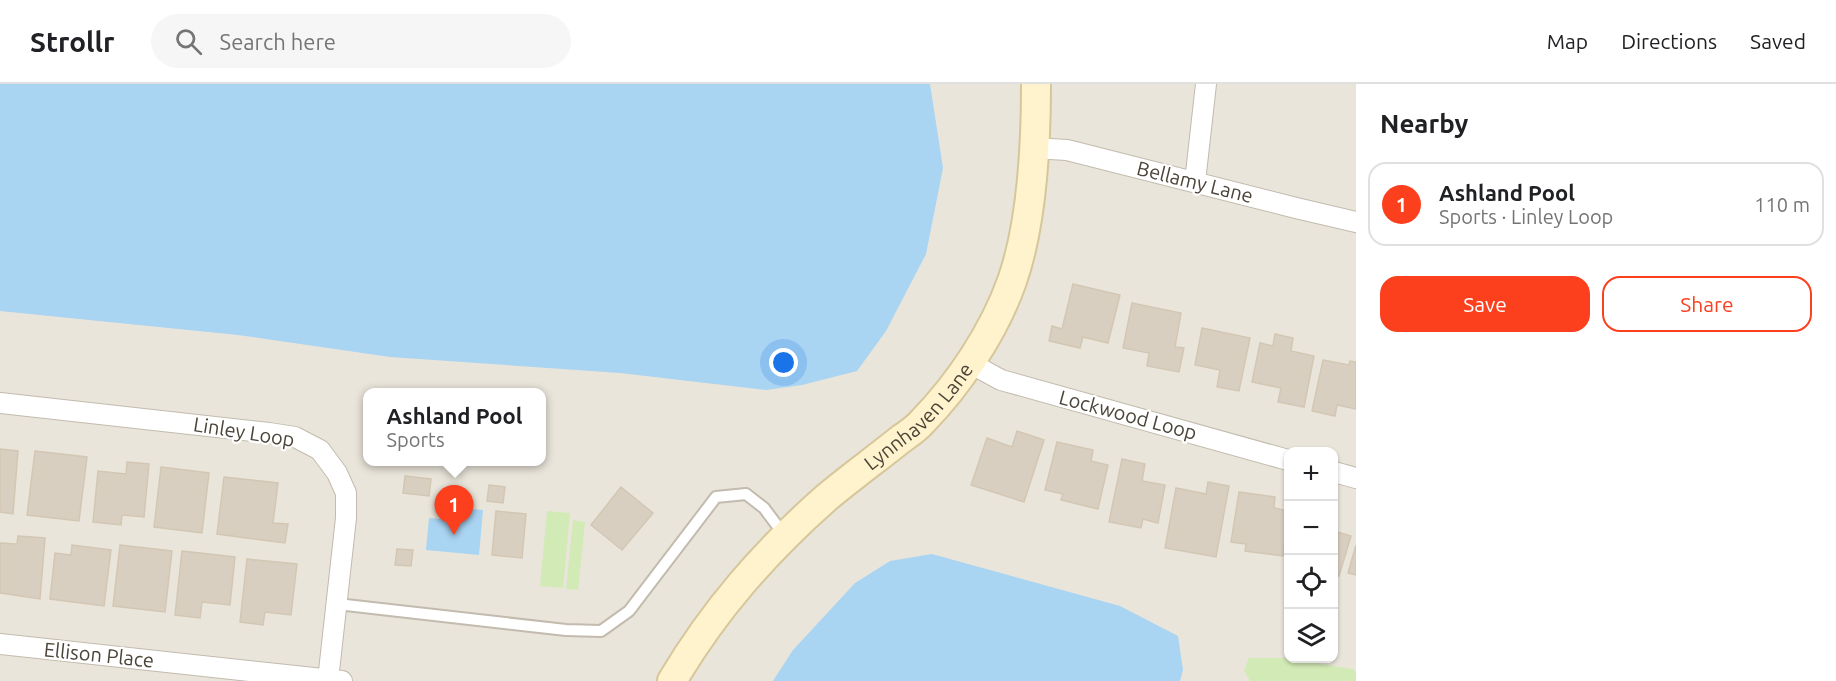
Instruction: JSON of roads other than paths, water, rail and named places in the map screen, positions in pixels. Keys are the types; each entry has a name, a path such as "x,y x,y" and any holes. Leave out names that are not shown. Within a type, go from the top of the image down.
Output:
{"street":[{"name":"Lynnhaven Lane","path":"672,681 713,617 746,576 827,497 922,423 970,363 993,324 1012,281 1024,233 1031,178 1036,84"},
{"path":"1195,182 1206,84"},
{"name":"Bellamy Lane","path":"1033,148 1067,150 1356,222"},
{"name":"Lockwood Loop","path":"970,363 1001,380 1284,459"},
{"name":"Linley Loop","path":"0,403 269,433 295,437 320,450 337,473 346,493 346,518 336,604 335,680"},
{"path":"1338,473 1356,478"},
{"name":"Ellison Place","path":"0,644 335,680"}],"lane":[{"path":"336,604 566,630 601,631 629,611 716,497 746,494 764,508 785,536"}],"water":[{"path":"0,84 930,84 943,168 926,254 886,331 857,371 802,385 766,390 620,373 390,357 238,335 0,311"},
{"path":"462,508 483,510 479,555 426,550 429,518 461,521"},
{"path":"932,554 1120,606 1178,636 1183,670 1180,681 773,681 793,650 855,583 890,561"}],"place":[{"name":"Ashland Pool","path":"454,535"}]}
